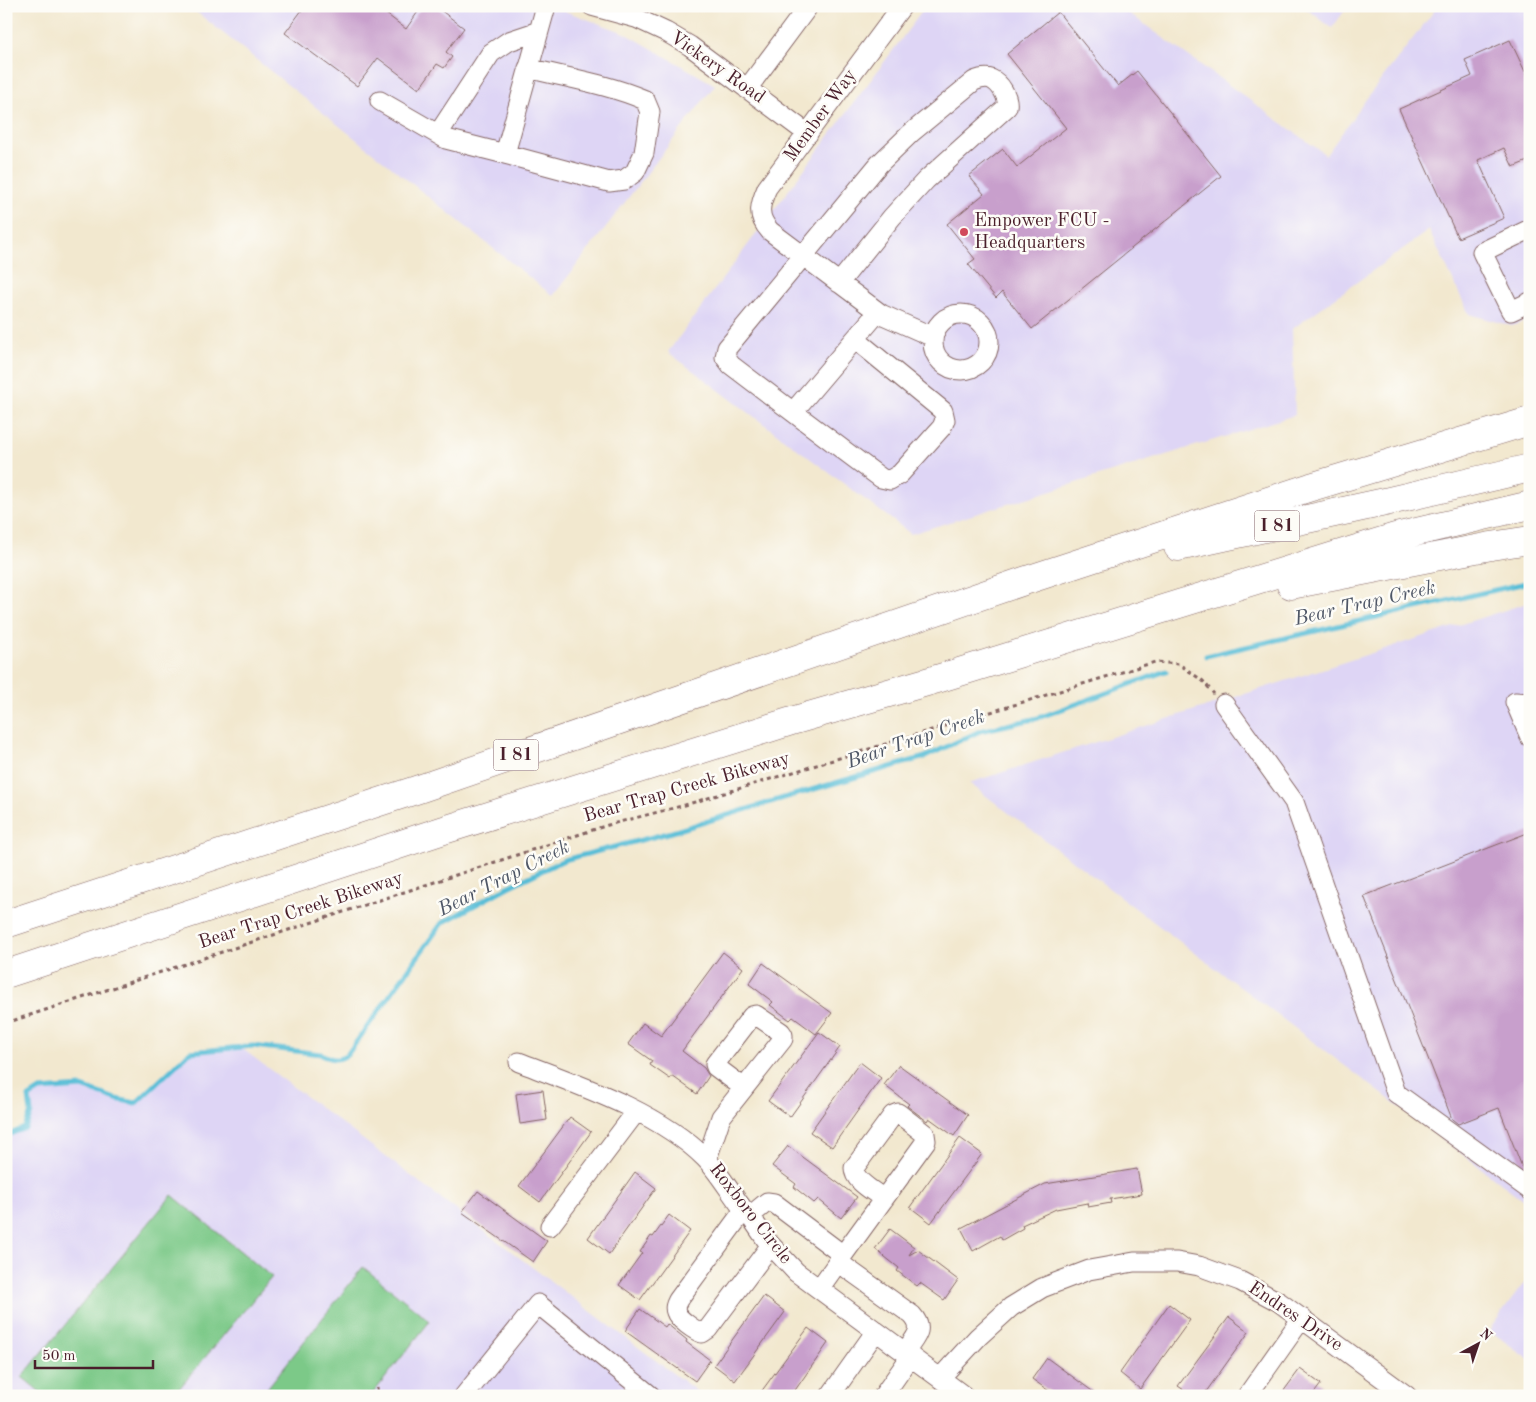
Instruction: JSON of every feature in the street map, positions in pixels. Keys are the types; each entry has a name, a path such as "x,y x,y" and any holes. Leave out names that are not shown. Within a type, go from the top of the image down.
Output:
{"highway":[{"path":"1024,581 1311,488 1530,421"},
{"name":"I 81","path":"6,924 416,790 1024,581 1385,502 1530,468"},
{"name":"I 81","path":"6,974 444,830 794,720 937,679 1395,537 1530,505"},
{"path":"1144,614 1530,540"}],"street":[{"path":"505,154 546,6"},
{"name":"Vickery Road","path":"592,6 636,18 690,46 808,134"},
{"name":"Member Way","path":"803,256 770,231 762,219 760,205 767,188 902,6"},
{"path":"747,88 808,8"},
{"path":"438,134 491,53 509,41 539,31"},
{"path":"380,101 446,139 609,182 624,180 635,172 644,153 650,112 645,100 632,94 596,84 528,68"},
{"path":"839,283 892,217 926,180 1007,107 1007,98 990,78 974,81 911,133 879,164 727,348 725,357 731,365 881,478 890,480 900,474 942,427 945,420 944,411 854,339"},
{"path":"1530,229 1482,252 1511,311 1530,302"},
{"path":"803,256 878,312 933,337"},
{"path":"793,412 878,312"},
{"path":"1530,703 1515,702 1530,737"},
{"path":"1224,704 1294,802 1396,1093 1530,1190"},
{"name":"Roxboro Circle","path":"519,1062 585,1088 647,1116 688,1142 706,1159 771,1245 796,1272 964,1396"},
{"path":"706,1159 721,1117 744,1088"},
{"path":"550,1226 636,1112"},
{"path":"819,1289 884,1199"},
{"path":"771,1245 708,1329 702,1332 696,1331 676,1314 674,1306 678,1300 747,1213 767,1202 774,1203 912,1315 918,1322 919,1331 908,1354 883,1396"},
{"name":"Endres Drive","path":"940,1378 978,1337 1010,1307 1042,1288 1088,1270 1134,1262 1177,1262 1200,1266 1240,1281 1280,1302 1407,1396"},
{"path":"464,1396 538,1304 651,1396"},
{"path":"1247,1396 1302,1318"},
{"path":"830,1396 876,1331"}],"path":[{"name":"Bear Trap Creek Bikeway","path":"6,1023 608,825 685,805 1155,662 1179,664 1203,682 1224,704"},
{"path":"377,1388 378,1396"}],"shaded area":[{"path":"189,6 551,6 625,33 715,85 553,296"},
{"path":"926,6 1119,6 1326,155 1438,6 1530,6 1530,319 1512,326 1469,314 1429,230 1292,329 1295,415 911,534 668,352"},
{"path":"1303,6 1348,6 1332,28"},
{"path":"1530,602 1530,1205 969,783"},
{"path":"240,1047 703,1396 6,1396 6,1132 10,1134 25,1128 31,1113 29,1097 40,1090 82,1087 116,1099 136,1103 190,1052"},
{"path":"1530,1275 1530,1360 1489,1330"}],"green space":[{"path":"172,1195 272,1277 173,1396 45,1396 22,1377"},
{"path":"363,1267 430,1321 371,1396 261,1396"}],"building":[{"path":"305,6 376,6 406,29 422,6 435,6 464,28 446,52 452,57 444,68 437,64 419,89 378,58 357,86 285,33"},
{"path":"1058,12 1118,86 1137,71 1221,176 1032,329 1002,292 996,298 968,264 975,259 947,224 984,194 969,176 1003,149 1017,167 1066,128 1007,54"},
{"path":"1510,40 1530,82 1530,160 1513,167 1504,148 1478,160 1504,218 1458,238 1399,109 1472,76 1465,60"},
{"path":"1530,832 1530,1176 1524,1172 1499,1108 1458,1124 1452,1119 1364,896"},
{"path":"723,952 743,968 682,1051 704,1068 709,1076 697,1094 672,1076 670,1079 650,1065 652,1061 628,1044 643,1023 661,1036"},
{"path":"763,963 832,1013 816,1034 793,1017 790,1020 770,1005 773,1002 749,984"},
{"path":"819,1032 840,1047 790,1117 768,1101"},
{"path":"860,1062 881,1078 832,1147 810,1132"},
{"path":"899,1065 968,1115 954,1136 929,1118 927,1121 884,1085"},
{"path":"543,1090 547,1120 520,1124 516,1094"},
{"path":"570,1117 591,1132 540,1202 519,1186"},
{"path":"960,1138 982,1154 931,1223 910,1207"},
{"path":"788,1146 857,1197 841,1218 818,1199 814,1203 794,1187 796,1184 772,1166"},
{"path":"1137,1169 1142,1194 1110,1199 1111,1203 1088,1207 1087,1203 1056,1209 1022,1225 1023,1228 1002,1240 1000,1236 973,1251 961,1228 1045,1184"},
{"path":"635,1172 656,1188 609,1254 588,1238"},
{"path":"478,1191 547,1241 533,1262 462,1212"},
{"path":"669,1215 690,1231 640,1300 619,1285 642,1253 640,1252 651,1236 653,1237"},
{"path":"890,1229 914,1247 909,1255 918,1250 958,1280 944,1300 920,1283 917,1286 897,1271 899,1268 875,1249"},
{"path":"764,1296 785,1312 735,1381 714,1365"},
{"path":"1169,1304 1190,1320 1140,1389 1120,1373"},
{"path":"640,1309 665,1327 667,1324 687,1340 686,1342 710,1360 695,1381 625,1331"},
{"path":"1229,1317 1249,1332 1203,1396 1180,1396 1184,1390 1178,1386"},
{"path":"808,1328 828,1343 791,1396 758,1396"},
{"path":"1047,1358 1099,1396 1056,1396 1032,1379"},
{"path":"1300,1369 1321,1384 1312,1396 1280,1396"}],"waterway":[{"name":"Bear Trap Creek","path":"1206,656 1530,582"},
{"name":"Bear Trap Creek","path":"6,1132 10,1134 25,1128 31,1113 29,1097 40,1090 82,1087 116,1099 136,1103 190,1052 253,1046 340,1058 347,1055 442,923 508,887 564,860 672,832 925,757 980,731 1038,718 1166,671"}],"place":[{"name":"Empower FCU - Headquarters","path":"964,232"}]}
